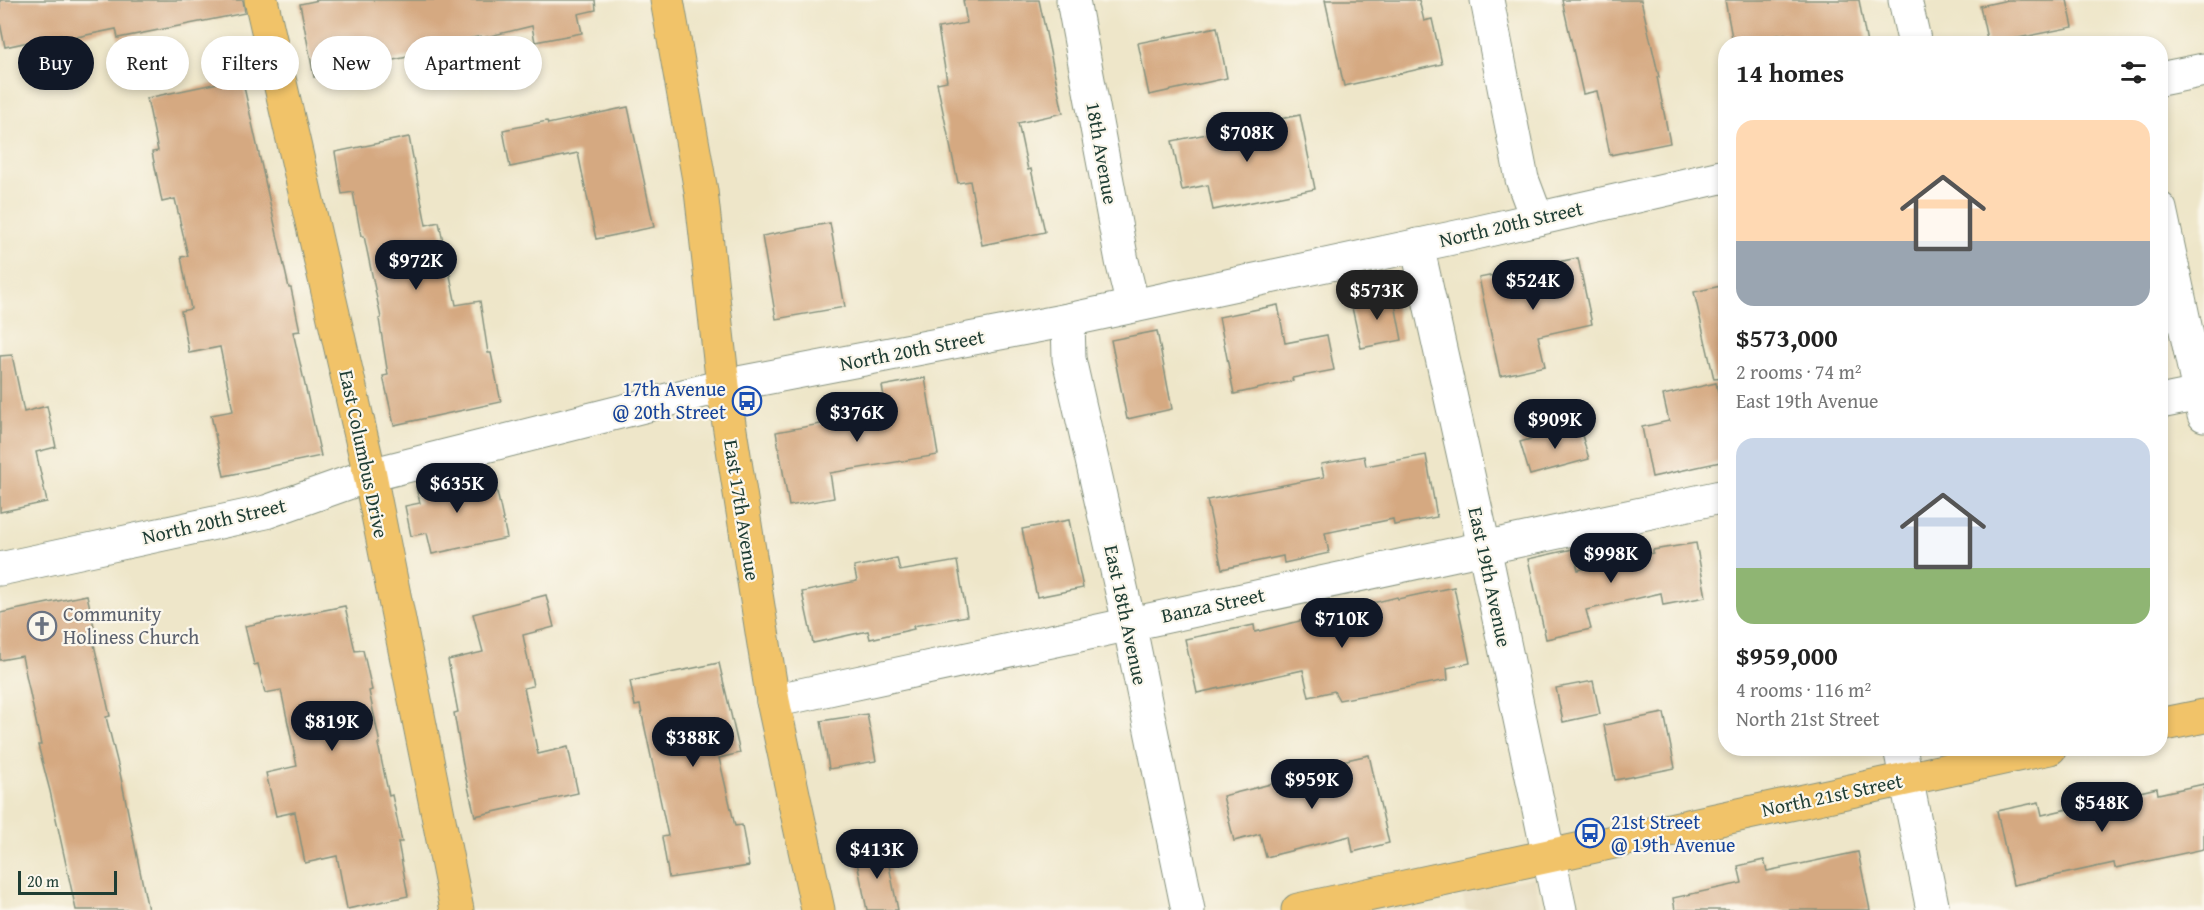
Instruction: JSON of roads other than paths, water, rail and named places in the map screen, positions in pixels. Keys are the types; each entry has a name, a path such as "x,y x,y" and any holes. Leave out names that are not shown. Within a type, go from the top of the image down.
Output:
{"main road":[{"name":"East Columbus Drive","path":"261,0 370,475 457,910"},
{"name":"East 17th Avenue","path":"667,0 701,191 723,386 773,701 818,910"},
{"path":"2168,723 2204,716"},
{"name":"North 21st Street","path":"1298,910 1550,856 1903,764 1976,756"}],"street":[{"name":"18th Avenue","path":"1073,0 1122,261 1133,306"},
{"path":"1487,0 1522,179 1537,219"},
{"path":"1905,0 1913,36"},
{"path":"2168,77 2204,70"},
{"name":"North 20th Street","path":"0,568 266,512 370,475 723,386 1068,320 1718,178"},
{"name":"East 19th Avenue","path":"1417,245 1484,547 1560,910"},
{"path":"2168,246 2202,401 2168,402"},
{"name":"East 18th Avenue","path":"1068,320 1069,359 1129,623 1188,910"},
{"name":"Banza Street","path":"773,701 1718,497"},
{"path":"1903,764 1934,910"}],"place":[{"name":"17th Avenue @ 20th Street","path":"747,401"},
{"name":"Community Holiness Church","path":"42,626"},
{"name":"21st Street @ 19th Avenue","path":"1590,833"}]}
